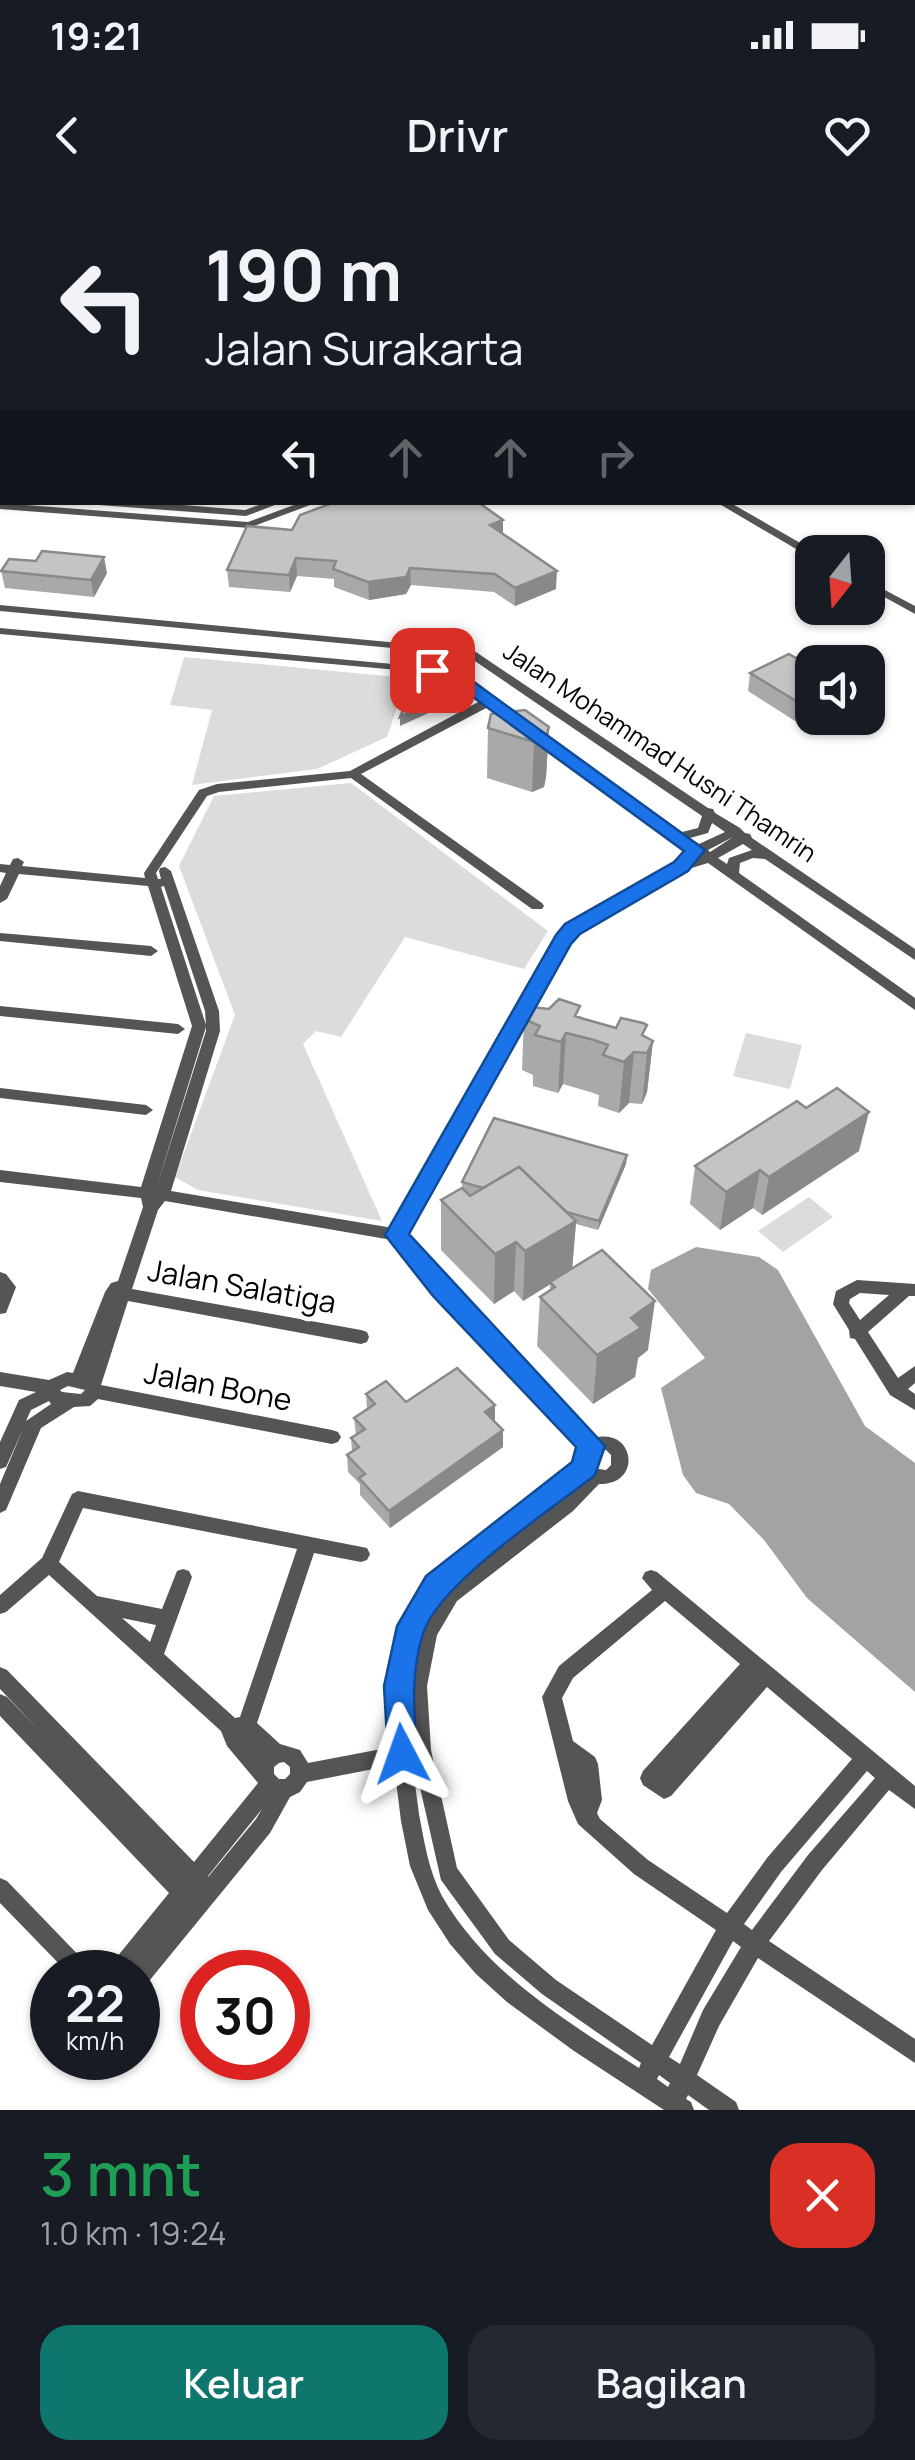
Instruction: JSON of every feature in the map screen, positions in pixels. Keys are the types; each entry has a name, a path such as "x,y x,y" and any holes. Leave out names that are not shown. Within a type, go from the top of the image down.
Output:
{"street":[{"path":"80,505 246,513 269,505"},
{"path":"92,505 246,518 284,505"},
{"path":"120,505 249,525 305,505"},
{"path":"726,505 795,544"},
{"path":"885,594 915,611"},
{"name":"Jalan Mohammad Husni Thamrin","path":"0,608 469,652 915,955"},
{"path":"85,638 100,631 102,626 95,616"},
{"path":"124,642 112,633 114,627 134,620"},
{"name":"Jalan Mohammad Husni Thamrin","path":"0,631 432,670 457,677 915,1005"},
{"path":"1,1502 34,1424 69,1402 84,1401 214,1022 159,874 204,793 353,774 490,701"},
{"path":"353,774 537,906"},
{"path":"677,837 704,830 709,812"},
{"path":"681,866 695,850 741,834"},
{"path":"396,1235 572,929 681,866 708,860 741,834"},
{"path":"732,876 734,862 742,856 775,857"},
{"path":"0,859 11,866 159,874"},
{"path":"0,899 11,866"},
{"path":"0,937 151,951"},
{"path":"0,1011 178,1029"},
{"path":"0,1093 146,1110"},
{"path":"0,1176 396,1235 591,1463 567,1506 452,1595 428,1633 412,1752 421,1868 435,1903 462,1942 535,2009 678,2106 710,2019 756,1944 827,1845 888,1776"},
{"path":"0,1278 8,1287 0,1308"},
{"path":"910,1289 875,1284 848,1289 841,1304 896,1390 915,1403"},
{"name":"Jalan Salatiga","path":"121,1289 361,1337"},
{"path":"856,1333 910,1289"},
{"path":"896,1390 915,1373"},
{"path":"0,1378 50,1390 69,1402"},
{"path":"0,1462 24,1405 67,1378 89,1385"},
{"name":"Jalan Bone","path":"89,1385 332,1437"},
{"path":"0,1606 49,1564 78,1498 361,1554"},
{"path":"236,1730 308,1544"},
{"path":"49,1564 236,1730 279,1780"},
{"path":"154,1656 182,1577"},
{"path":"915,1799 658,1584 557,1684 552,1707 564,1746 588,1764 592,1800 585,1817 641,1867 915,2052"},
{"path":"88,1602 167,1619"},
{"path":"759,1668 664,1789 650,1778 759,1668"},
{"path":"0,1676 195,1891"},
{"path":"0,1702 195,1891"},
{"path":"139,1950 263,1826 279,1780 295,1757 276,1754 236,1730"},
{"path":"279,1780 412,1752"},
{"path":"412,1752 448,1873 472,1912 502,1947 549,1987 728,2110"},
{"path":"276,1754 266,1762 279,1780"},
{"path":"643,2082 730,1926 774,1865 866,1758"},
{"path":"0,1888 60,1950"},
{"path":"157,1950 195,1891"}],"shaded area":[{"path":"184,657 407,678 387,737 317,769 192,785 212,710 170,705"},
{"path":"351,783 548,931 524,969 405,937 341,1037 316,1031 303,1044 382,1221 198,1190 175,1177 235,1015 179,866 214,796"},
{"path":"746,1033 802,1045 790,1089 733,1076"},
{"path":"809,1197 833,1217 783,1252 758,1231"},
{"path":"696,1247 759,1257 778,1270 865,1426 915,1463 915,1692 807,1598 764,1540 729,1504 696,1493 683,1475 661,1388 705,1358 648,1289 651,1270"}],"building":[{"path":"327,505 482,505 503,520 490,525 557,571 515,588 495,574 410,568 406,577 368,582 333,569 336,561 296,558 289,575 227,570 247,526 292,530 300,515"},
{"path":"42,551 104,557 91,580 1,571 9,559 36,561"},
{"path":"789,654 795,657 795,700 750,673"},
{"path":"416,680 443,690 444,697 400,717"},
{"path":"525,710 549,727 546,736 534,742 488,728 491,714"},
{"path":"559,999 580,1006 575,1016 584,1019 616,1028 621,1018 647,1025 642,1035 653,1041 647,1053 634,1052 624,1062 603,1055 608,1045 594,1040 566,1033 561,1042 535,1035 540,1026 524,1019 531,1007 549,1009"},
{"path":"837,1088 869,1112 769,1177 760,1170 726,1192 695,1166 797,1101 806,1108"},
{"path":"494,1118 627,1155 599,1221 566,1212 519,1167 483,1188 462,1182"},
{"path":"519,1167 576,1221 525,1251 516,1242 495,1254 441,1200 462,1188 470,1196"},
{"path":"602,1250 655,1301 631,1318 641,1328 597,1355 540,1297 555,1287 550,1282"},
{"path":"457,1368 495,1405 485,1412 503,1430 389,1511 359,1478 365,1474 347,1455 359,1447 351,1438 365,1429 354,1418 375,1404 366,1394 386,1381 406,1402"}],"route":[{"path":"402,1754 398,1686 411,1626 436,1584 586,1467 584,1456 592,1446 441,1289 396,1235 563,940 572,929 681,866 695,850 457,677 432,670"}]}
